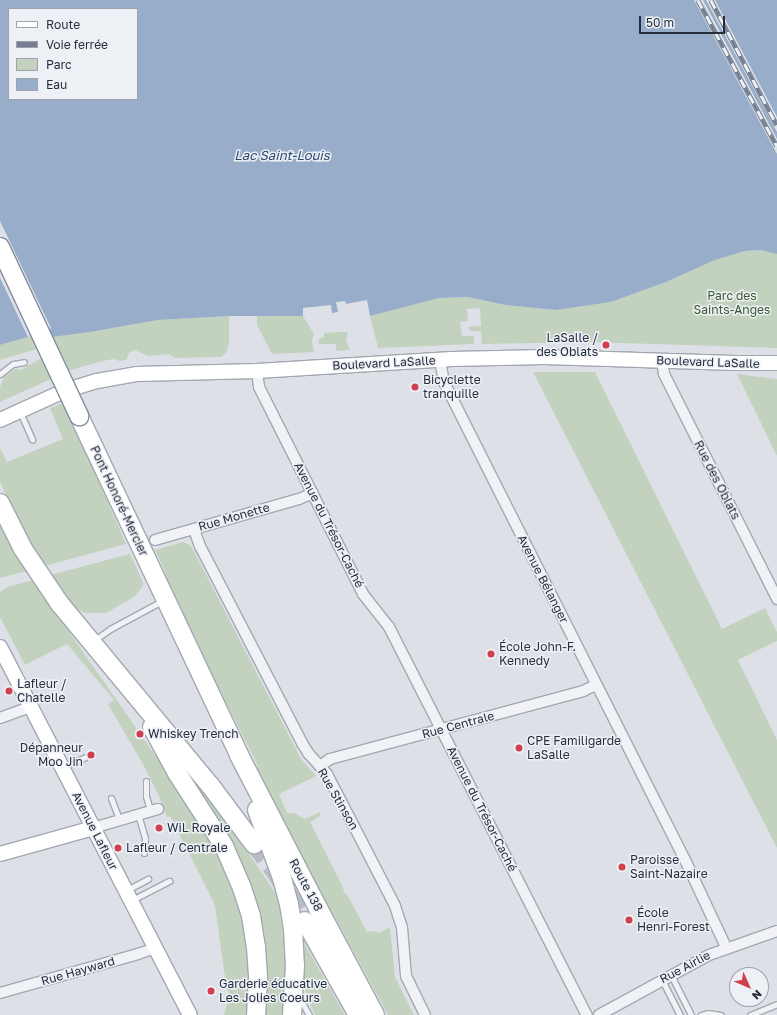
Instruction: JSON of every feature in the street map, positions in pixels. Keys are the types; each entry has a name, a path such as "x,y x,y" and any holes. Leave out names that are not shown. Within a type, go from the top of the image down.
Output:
{"highway":[{"name":"Pont Honoré-Mercier","path":"0,247 165,600 239,754"},
{"path":"0,503 19,542 38,573 91,642 210,785 254,844"},
{"path":"132,692 177,773 221,840 237,873 254,930 258,978 256,1015"},
{"path":"239,754 268,843 282,878 289,904 295,953 295,991 292,1015"},
{"name":"Route 138","path":"239,754 271,819 375,1015"},
{"name":"Route 138","path":"305,921 358,1015"}],"main road":[{"name":"Boulevard LaSalle","path":"0,420 64,391 97,380 163,372 256,371 440,360 573,357 662,361 777,363"},
{"name":"Avenue Lafleur","path":"0,647 190,1015"},
{"path":"0,854 93,828"}],"street":[{"name":"Avenue Bélanger","path":"440,360 444,382 726,947"},
{"name":"Rue des Oblats","path":"662,361 664,374 777,599"},
{"name":"Avenue du Trésor-Caché","path":"256,371 259,387 363,594 389,627 587,1015"},
{"name":"Rue Monette","path":"155,540 299,499 313,493"},
{"name":"Rue Stinson","path":"194,529 200,546 302,743 332,783 395,906 402,928 406,976 425,1015"},
{"name":"Rue Centrale","path":"320,766 330,759 583,691 596,685"},
{"path":"0,718 30,707"},
{"path":"93,828 119,819 154,810"},
{"name":"Rue Airlie","path":"598,1015 666,977 726,947 777,931"},
{"name":"Rue Hayward","path":"0,993 155,948"}],"lane":[{"path":"0,372 13,364 24,362"},
{"path":"19,411 32,439"},
{"path":"91,642 110,628 165,600"},
{"path":"62,768 85,757"},
{"path":"146,781 146,796 154,810"},
{"path":"111,798 119,819"},
{"path":"138,814 145,838 144,854"},
{"path":"128,896 148,879"},
{"path":"128,896 170,881"},
{"path":"666,977 680,1015"},
{"path":"666,977 691,1015"},
{"path":"295,991 309,1015"},
{"path":"750,1015 777,1004"},
{"path":"701,1015 708,1012 722,1015"}],"green space":[{"name":"Parc des Saints-Anges","path":"761,250 777,254 777,348 589,342 482,344 481,331 469,331 469,327 481,326 480,308 467,309 468,321 460,322 462,336 474,336 474,344 378,348 370,316 439,298 468,297 505,305 556,310 611,302 666,282 715,260 745,251"},
{"path":"229,316 229,344 226,353 221,357 175,358 168,354 148,356 135,350 130,352 126,360 120,361 113,359 68,371 52,337 158,320"},
{"path":"257,316 303,316 314,334 312,340 314,352 272,354 257,325"},
{"path":"348,332 346,340 350,350 336,351 336,344 320,344 318,342 319,339 324,337 324,333"},
{"path":"31,336 37,349 0,360 0,345"},
{"path":"41,358 51,379 0,402 0,387 4,377 15,369 21,370"},
{"path":"533,372 595,372 722,629 765,608 777,632 777,641 738,660 777,740 777,848"},
{"path":"737,374 777,379 777,456"},
{"path":"63,403 70,418 68,419 70,422 73,421 126,544 44,566 24,534 0,482 0,448 7,462 63,439 50,408"},
{"path":"0,524 18,557 27,571 0,578"},
{"path":"183,542 190,545 197,557 301,759 316,776 279,794 287,813 294,813 305,819 320,812 320,816 310,822 342,885 345,894 348,896 367,932 375,931 379,933 390,927 395,977 414,1015 388,1015 275,807 257,768 258,766 162,575 166,573 155,550"},
{"path":"130,554 143,582 143,586 134,597 106,613 86,613 76,609 50,575"},
{"path":"33,580 208,831 243,911 251,967 248,1015 224,1015 229,995 224,971 215,905 170,816 167,817 158,794 144,766 108,704 114,700 67,644 25,665 0,617 0,592 7,587"},
{"path":"186,770 237,836 282,903 289,950 286,1015 261,1015 262,949"},
{"path":"300,931 307,948 345,1015 315,1015 303,985"}],"water":[{"name":"Lac Saint-Louis","path":"0,0 777,0 777,254 761,250 745,251 715,260 666,282 611,302 556,310 505,305 468,297 439,298 370,316 367,300 346,304 345,301 336,302 338,312 332,313 331,305 303,308 303,316 229,316 158,320 52,337 49,331 0,345"}],"pier":[{"path":"694,0 703,0 777,139 777,154"},
{"path":"706,0 715,0 777,117 777,132"},
{"path":"0,221 51,328 48,334 32,338 31,336 28,337 0,278"}],"tunnel":[{"path":"254,844 275,872 305,921"}],"railway":[{"path":"698,0 777,146"},
{"path":"711,0 777,125"}],"place":[{"name":"LaSalle / des Oblats","path":"606,345"},
{"name":"Bicyclette tranquille","path":"415,387"},
{"name":"École John-F. Kennedy","path":"491,654"},
{"name":"Lafleur / Chatelle","path":"9,691"},
{"name":"Whiskey Trench","path":"140,734"},
{"name":"CPE Familigarde LaSalle","path":"519,748"},
{"name":"Dépanneur Moo Jin","path":"91,755"},
{"name":"WiL Royale","path":"159,828"},
{"name":"Lafleur / Centrale","path":"118,848"},
{"name":"Paroisse Saint-Nazaire","path":"622,867"},
{"name":"École Henri-Forest","path":"629,920"},
{"name":"Garderie éducative Les Jolies Coeurs","path":"211,991"}]}
